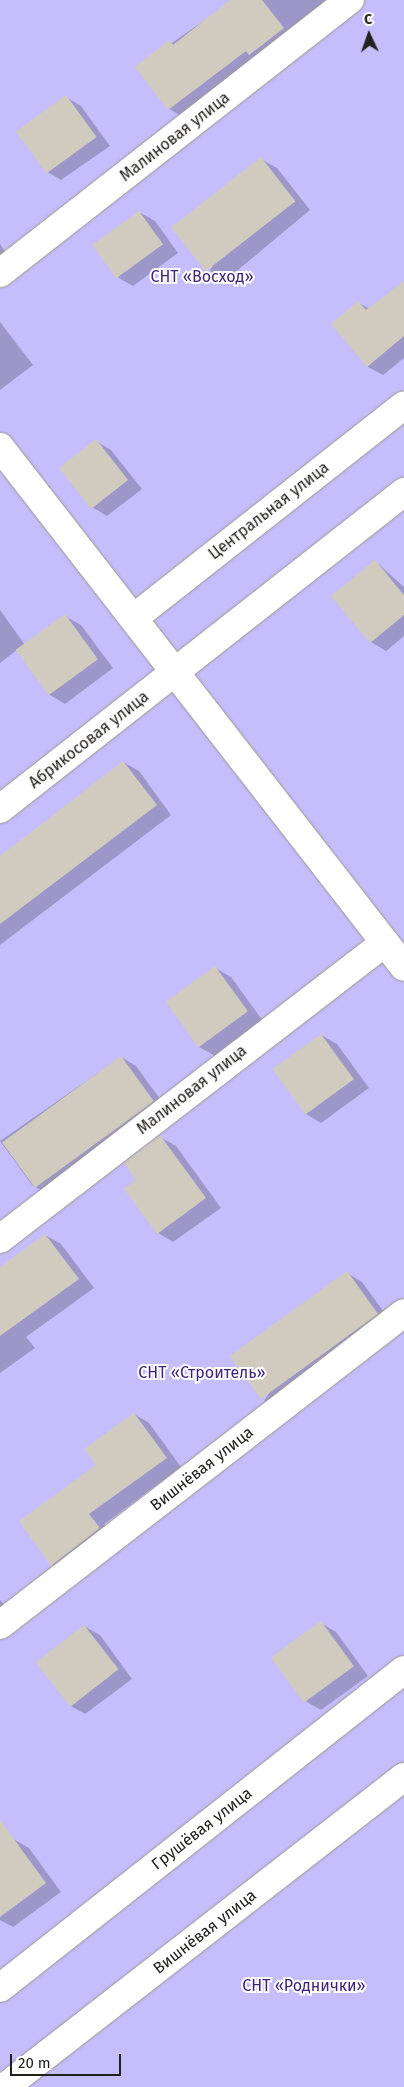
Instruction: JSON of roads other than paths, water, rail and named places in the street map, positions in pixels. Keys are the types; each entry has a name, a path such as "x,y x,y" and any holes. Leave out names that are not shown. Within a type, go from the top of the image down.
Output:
{"street":[{"name":"Малиновая улица","path":"0,273 350,0"},
{"name":"Центральная улица","path":"135,617 404,405"},
{"path":"0,447 177,671 404,967"},
{"path":"177,671 404,492"},
{"name":"Абрикосовая улица","path":"0,809 177,671"},
{"name":"Малиновая улица","path":"0,1239 384,942"},
{"name":"Вишнёвая улица","path":"0,1625 404,1313"},
{"name":"Грушёвая улица","path":"0,1988 404,1670"},
{"name":"Вишнёвая улица","path":"5,2087 404,1778"}],"park label":[{"name":"СНТ «Восход»","path":"202,277"},
{"name":"СНТ «Строитель»","path":"202,1373"},
{"name":"СНТ «Роднички»","path":"304,1986"}]}
